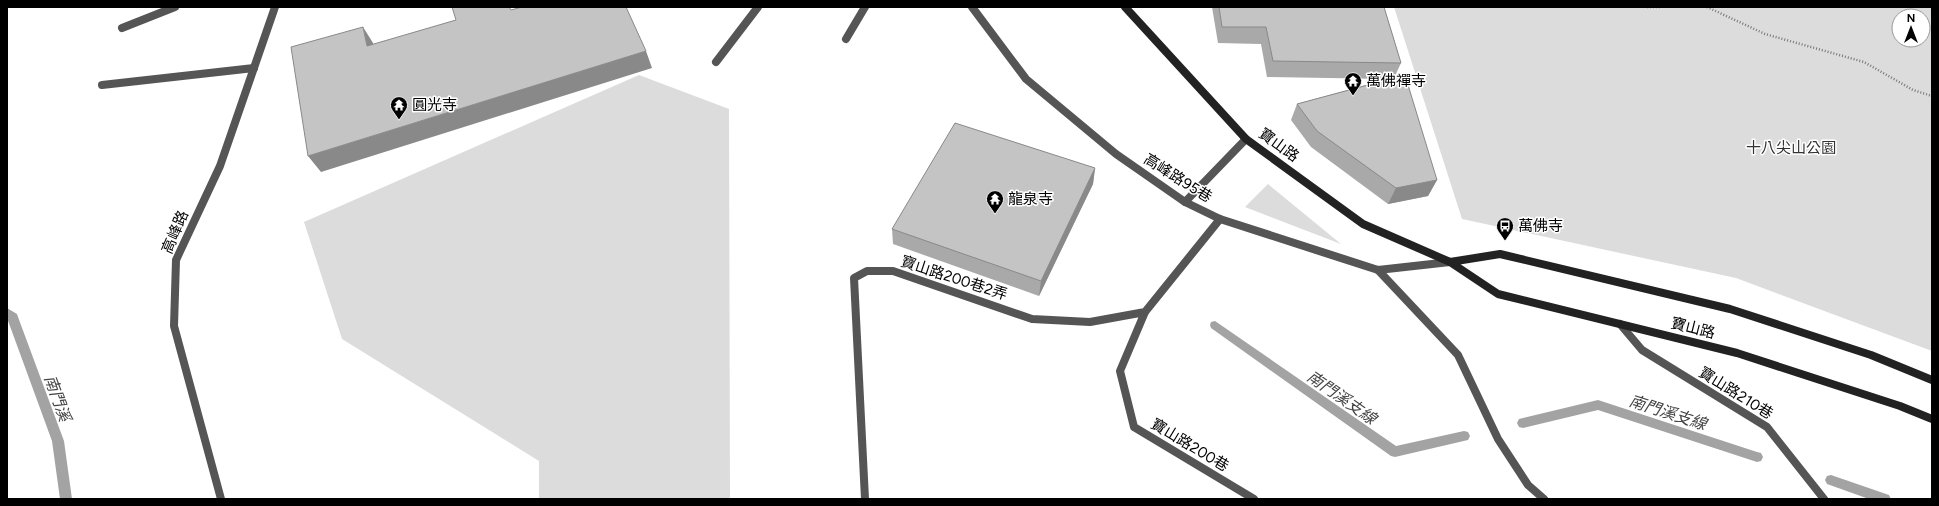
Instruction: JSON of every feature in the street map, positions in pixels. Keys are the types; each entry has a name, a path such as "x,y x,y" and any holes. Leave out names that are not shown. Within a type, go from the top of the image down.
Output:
{"street":[{"path":"122,28 175,7"},
{"name":"高峰路","path":"221,499 174,326 176,260 220,166 275,7"},
{"path":"716,62 758,7"},
{"path":"846,40 865,7"},
{"name":"高峰路95巷","path":"972,7 1026,79 1116,154 1186,202 1220,219 1378,270 1450,262"},
{"name":"寶山路","path":"1125,7 1246,139 1363,224 1450,262 1498,294 1737,353 1900,406 1932,419"},
{"path":"102,85 254,68"},
{"path":"1186,202 1246,139"},
{"name":"寶山路200巷","path":"1220,219 1145,312 1120,371 1134,428 1254,499"},
{"name":"寶山路","path":"1450,262 1500,254 1730,309 1870,355 1932,380"},
{"path":"1378,270 1458,355 1498,439 1528,485 1544,499"},
{"name":"寶山路200巷2弄","path":"865,499 854,278 867,271 893,271 1032,319 1090,322 1145,312"},
{"name":"寶山路210巷","path":"1620,324 1642,350 1767,428 1824,499"}],"path":[{"path":"1647,7 1661,7"},
{"path":"1707,7 1765,34 1864,62 1877,68 1913,90 1932,96"}],"green space":[{"name":"十八尖山公園","path":"1394,7 1932,7 1932,351 1736,278 1462,219"},
{"path":"639,75 729,109 730,499 539,499 539,461 342,339 304,222"},
{"path":"1268,184 1341,244 1245,207"}],"building":[{"name":"圓光寺","path":"452,7 509,7 511,10 522,7 626,7 646,51 308,156 291,47 363,27 367,46 456,20"},
{"path":"1219,7 1384,7 1401,63 1273,61 1266,27 1222,27"},
{"path":"1405,75 1437,180 1396,188 1317,131 1297,104"},
{"name":"龍泉寺","path":"955,123 1095,168 1041,281 892,229"}],"waterway":[{"name":"南門溪","path":"7,312 13,317 58,441 66,499"},
{"name":"南門溪支線","path":"1215,325 1395,452 1464,436"},
{"name":"南門溪支線","path":"1523,423 1598,405 1757,457"},
{"name":"南門溪支線","path":"1831,480 1885,499"}],"place":[{"name":"萬佛禪寺","path":"1353,96"},
{"name":"圓光寺","path":"399,120"},
{"name":"龍泉寺","path":"995,214"},
{"name":"萬佛寺","path":"1505,241"}]}
